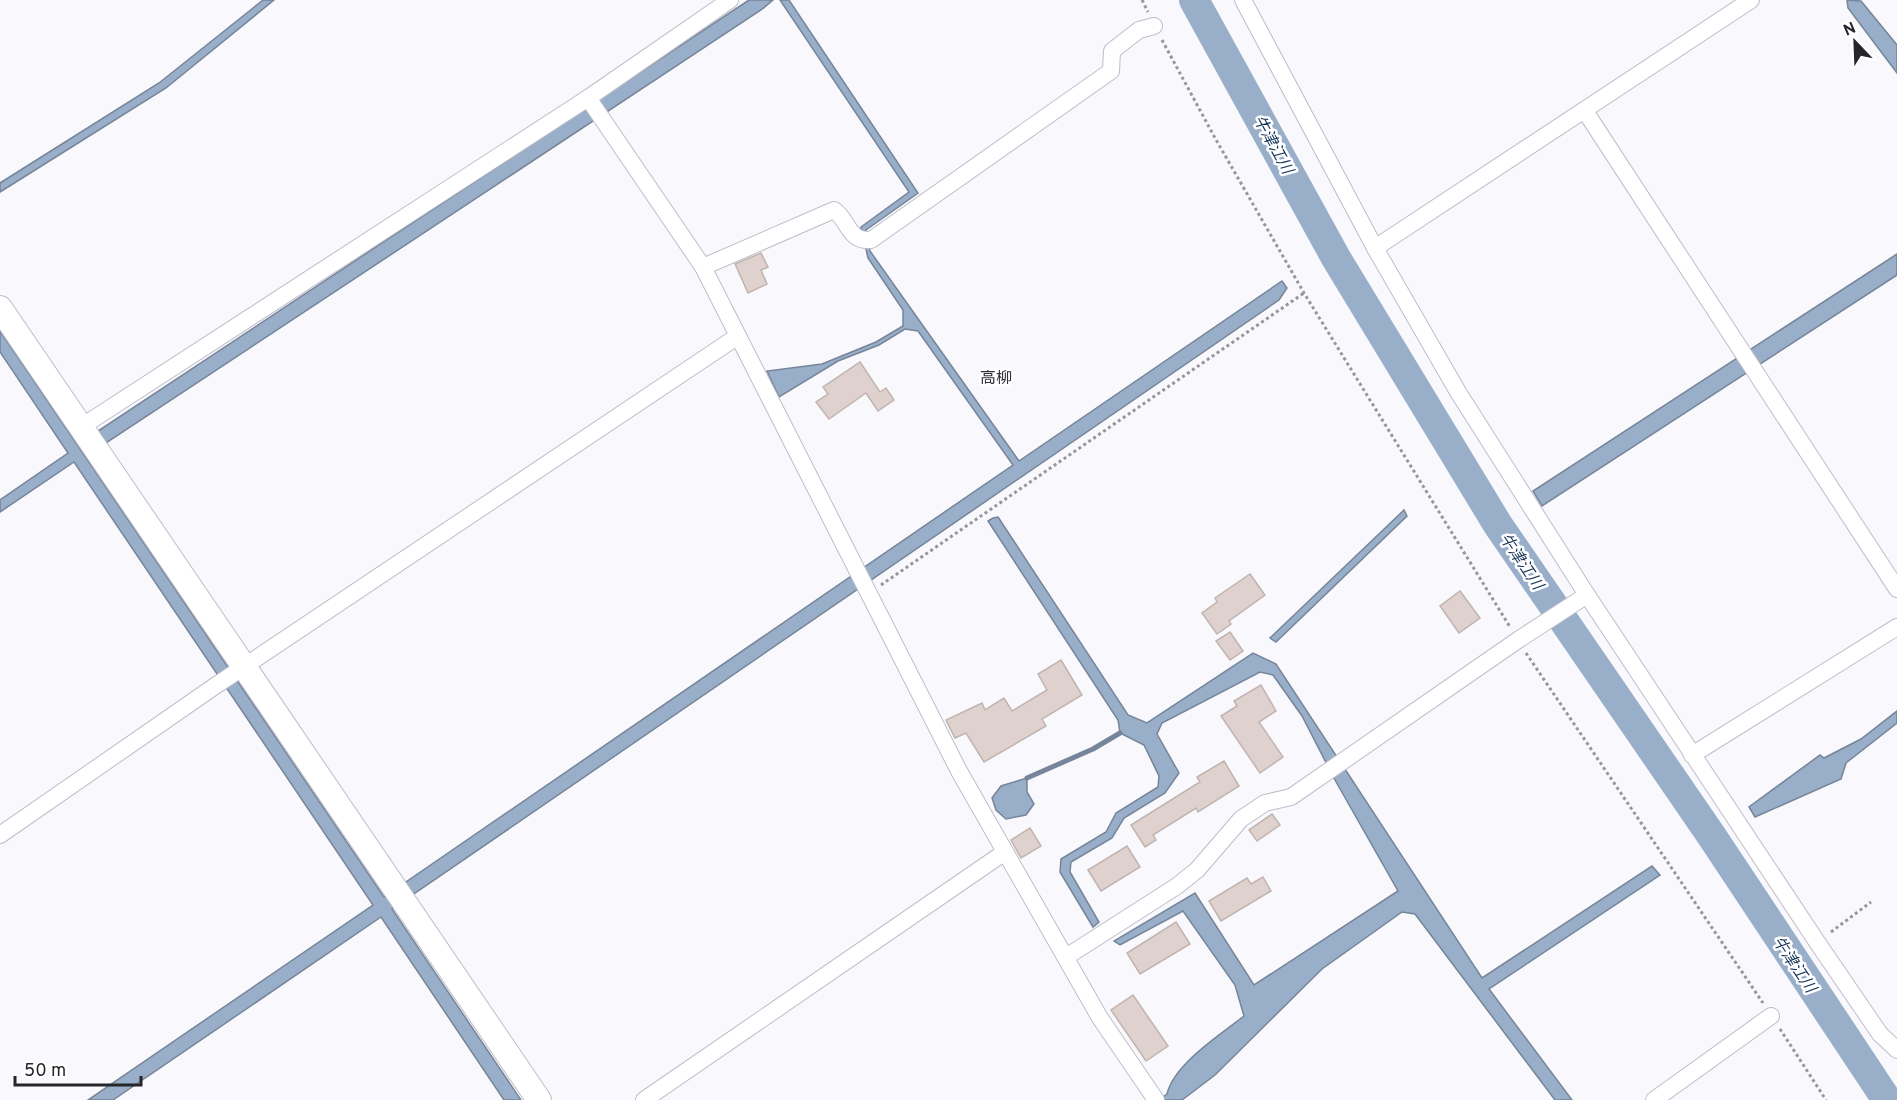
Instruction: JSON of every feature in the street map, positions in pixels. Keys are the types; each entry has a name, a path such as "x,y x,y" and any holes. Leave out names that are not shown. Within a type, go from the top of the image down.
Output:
{"street":[{"path":"1243,0 1375,248 1458,392 1692,755 1880,1034 1897,1050"},
{"path":"1375,248 1751,0"},
{"path":"81,428 588,98 722,2"},
{"path":"703,267 834,210 839,213 857,238 866,240 1111,70 1112,51 1139,30 1154,26"},
{"path":"588,98 703,267 959,771 1100,1018 1155,1098"},
{"path":"1585,111 1897,589"},
{"path":"0,308 539,1100"},
{"path":"0,835 215,686 738,336"},
{"path":"1066,957 1177,886 1197,870 1241,819 1265,803 1291,796 1587,595"},
{"path":"1692,755 1897,627"},
{"path":"644,1100 1005,852"},
{"path":"1654,1100 1771,1016"}],"path":[{"path":"1142,0 1215,138 1304,293 1518,640 1826,1100"},
{"path":"867,591 1304,293"},
{"path":"1817,942 1871,902"}],"water":[{"path":"263,0 274,0 166,88 0,192 0,183 159,83"},
{"path":"749,0 773,0 106,443 98,431"},
{"path":"780,0 789,0 918,193 866,230 870,251 1019,461 1282,281 1287,288 1279,300 392,909 521,1100 504,1100 381,917 113,1100 88,1100 373,905 74,462 0,512 0,500 68,453 0,352 0,331 384,897 1013,465 918,331 905,329 879,345 838,361 779,397 767,371 822,364 876,342 903,326 903,310 868,258 861,227 909,192"},
{"path":"1847,0 1861,1 1897,45 1897,73 1848,8"},
{"path":"1897,254 1897,275 1542,506 1533,491"},
{"path":"1404,510 1407,516 1276,642 1270,638"},
{"path":"998,517 1128,715 1147,723 1253,653 1276,664 1482,978 1652,866 1660,875 1489,989 1572,1100 1555,1100 1415,914 1402,912 1322,969 1215,1075 1182,1100 1159,1100 1167,1094 1171,1083 1188,1061 1244,1016 1235,985 1183,911 1120,945 1114,941 1195,893 1254,985 1398,891 1335,780 1302,716 1273,675 1260,672 1162,723 1157,734 1179,773 1165,793 1124,818 1112,838 1071,862 1070,872 1099,922 1093,927 1060,872 1061,859 1106,832 1116,813 1158,787 1159,776 1144,745 1120,733 1118,720 988,521"},
{"path":"1897,711 1897,723 1846,763 1841,779 1755,817 1749,807 1820,755 1824,758 1861,739"},
{"path":"1027,778 1027,792 1034,804 1026,815 1006,819 996,810 992,798 1001,786"}],"building":[{"path":"761,253 768,267 761,270 767,284 748,293 735,264"},
{"path":"860,362 880,392 886,388 894,400 878,411 866,393 829,419 816,402 828,394 823,387"},
{"path":"1250,574 1265,595 1229,621 1231,624 1217,634 1202,613 1217,602 1215,598"},
{"path":"1460,591 1480,618 1459,633 1440,606"},
{"path":"1230,632 1243,651 1230,660 1216,641"},
{"path":"1061,660 1082,695 1042,719 1046,726 984,762 966,733 955,738 946,720 982,703 985,710 1004,698 1012,711 1047,690 1038,674"},
{"path":"1261,685 1276,711 1259,722 1283,757 1260,773 1221,716 1237,706 1234,701"},
{"path":"1224,761 1239,786 1198,812 1196,808 1153,835 1156,840 1145,847 1131,825 1200,782 1197,777"},
{"path":"1272,814 1280,825 1257,841 1249,830"},
{"path":"1030,828 1041,846 1021,858 1011,840"},
{"path":"1127,846 1140,867 1101,891 1088,870"},
{"path":"1263,877 1271,891 1221,921 1209,901 1247,878 1251,884"},
{"path":"1176,922 1190,944 1140,974 1127,953"},
{"path":"1133,995 1168,1046 1146,1061 1111,1010"}],"waterway":[{"name":"牛津江川","path":"1194,0 1336,258 1498,525 1711,835 1887,1100"},
{"path":"1027,778 1093,749 1120,733"}],"district":[{"name":"高柳","path":"996,377"}]}
